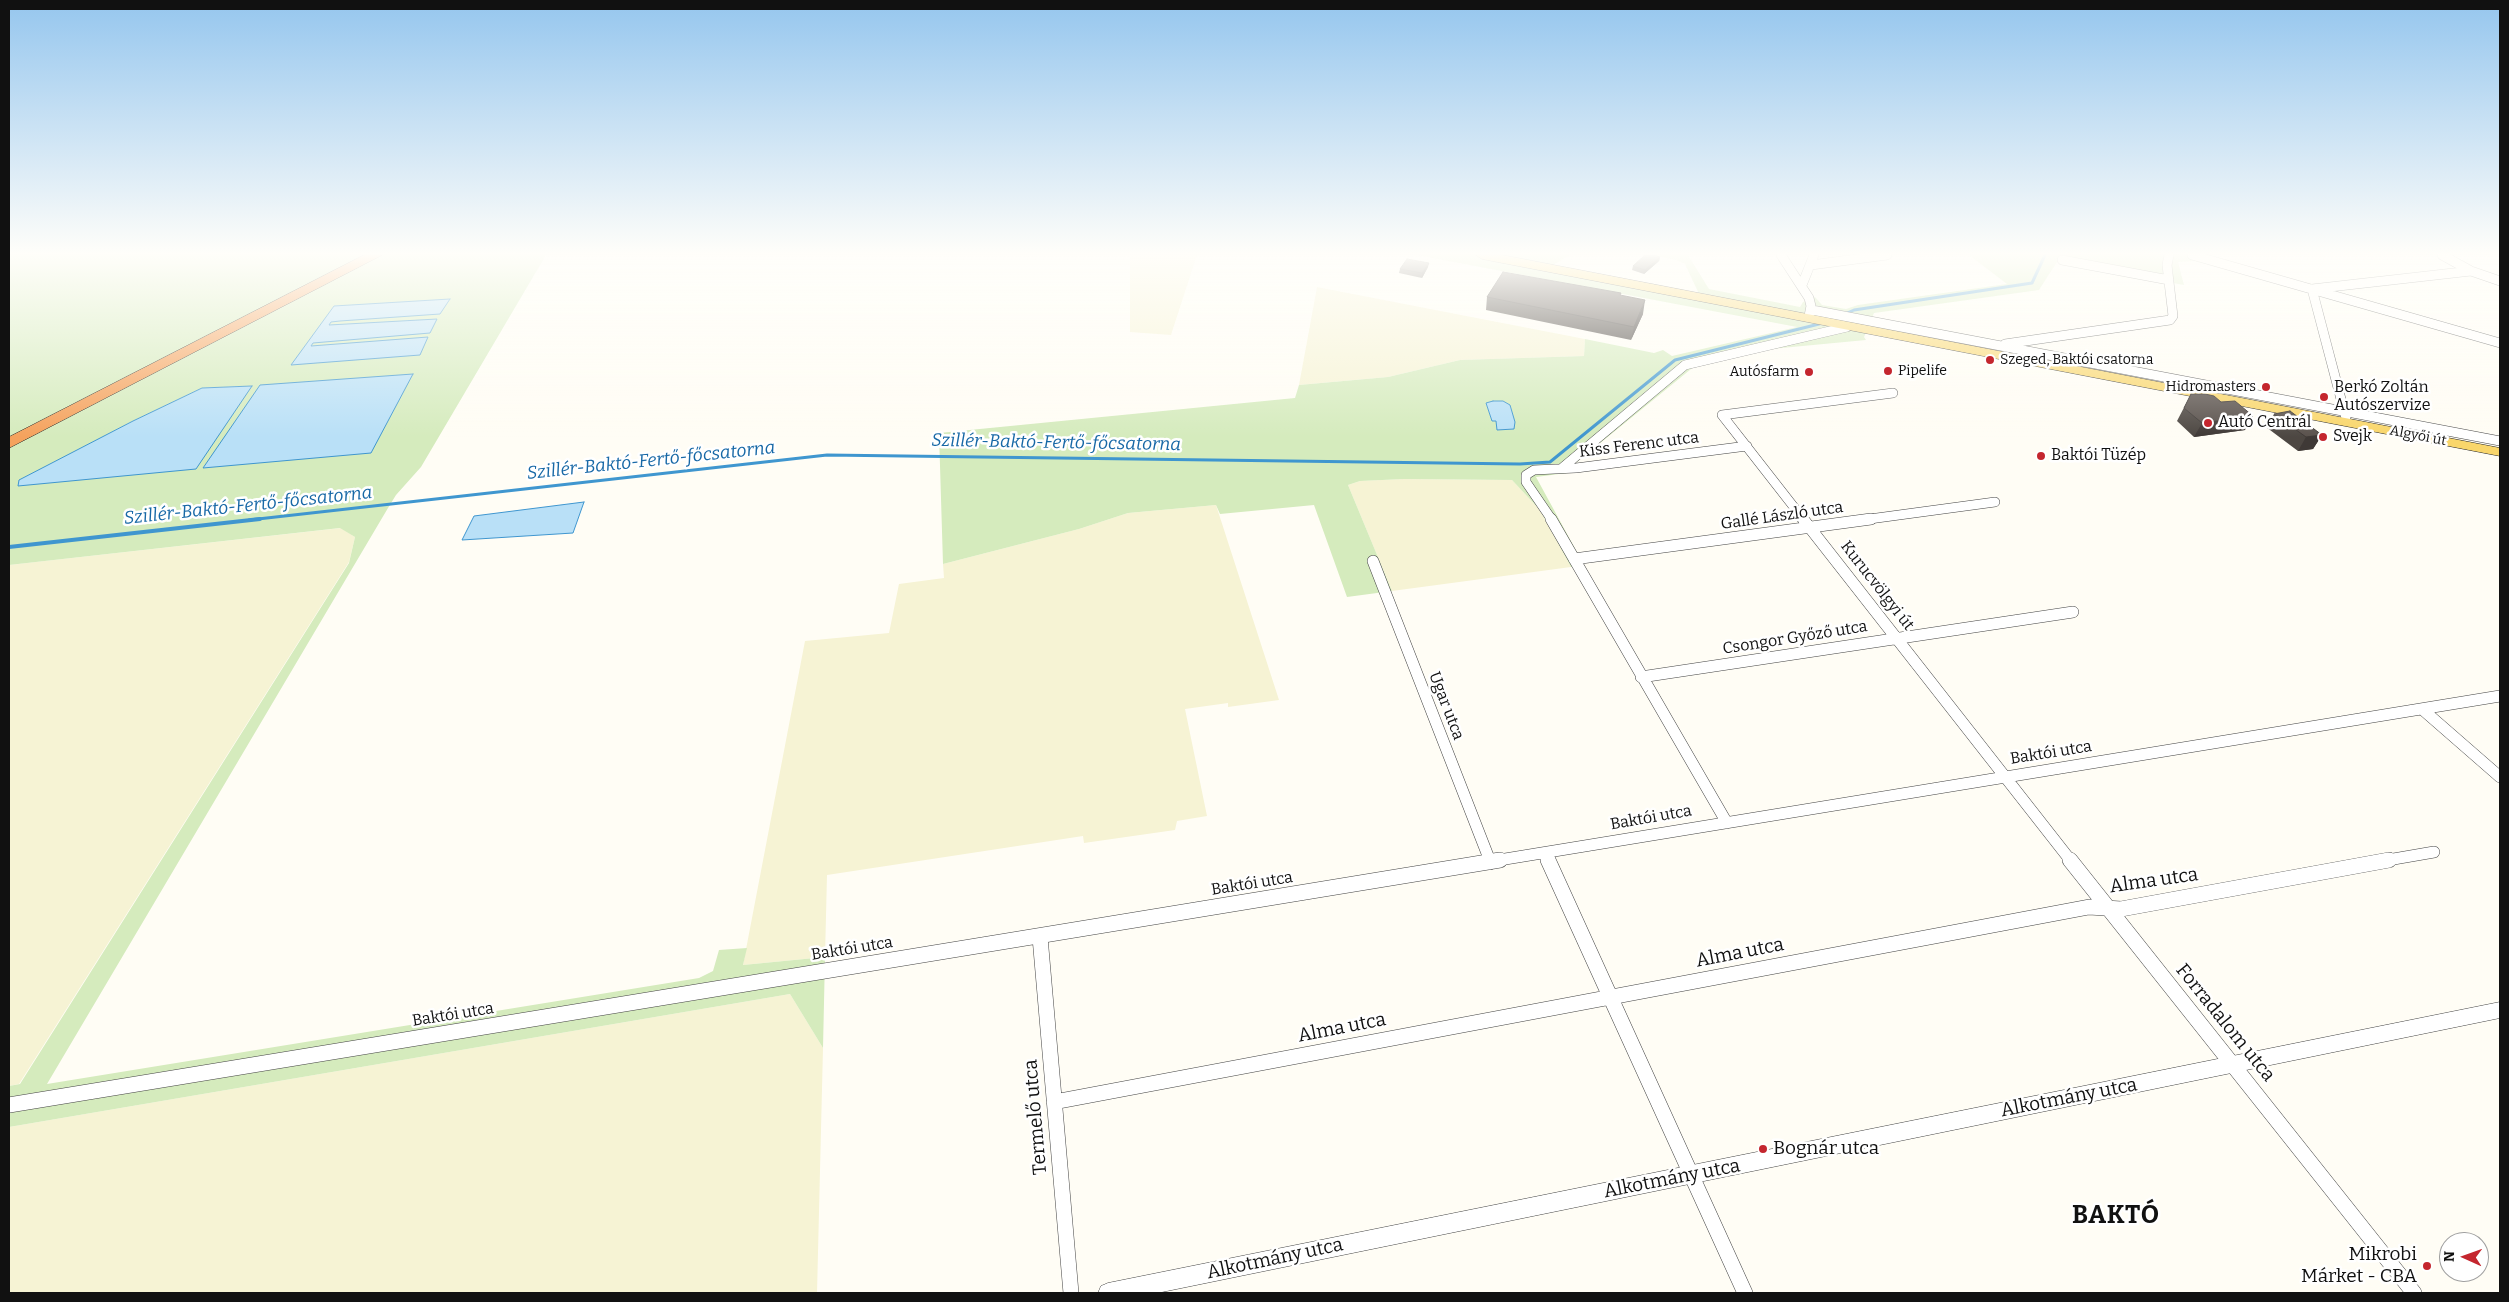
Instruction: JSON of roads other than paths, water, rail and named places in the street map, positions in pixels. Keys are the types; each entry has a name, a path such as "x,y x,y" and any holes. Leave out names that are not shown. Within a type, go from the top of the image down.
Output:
{"highway":[{"path":"9,433 239,316"},
{"path":"9,443 257,316"}],"main road":[{"name":"Algyői út","path":"1810,316 2346,417 2500,452"}],"street":[{"path":"2001,351 2008,343 2170,320 2173,316"},
{"path":"2319,316 2346,417"},
{"path":"2407,316 2500,342"},
{"path":"1562,468 1685,365 1842,321"},
{"path":"2021,341 2028,351"},
{"name":"Algyői út","path":"2001,351 2028,351 2346,417 2500,441"},
{"name":"Kurucvölgyi út","path":"1893,394 1722,415 2005,778"},
{"name":"Kiss Ferenc utca","path":"1574,559 1553,522 1526,482 1526,475 1534,470 1747,446"},
{"name":"Gallé László utca","path":"1574,559 1994,502"},
{"path":"1574,559 1727,823"},
{"name":"Ugar utca","path":"1373,561 1490,862"},
{"name":"Csongor Győző utca","path":"1642,677 2073,612"},
{"name":"Baktói utca","path":"9,1105 2500,696"},
{"path":"2422,710 2500,777"},
{"name":"Forradalom utca","path":"2005,778 2414,1293"},
{"name":"Alma utca","path":"1054,1102 2079,909 2121,909 2434,852"},
{"path":"1545,854 1745,1293"},
{"name":"Termelő utca","path":"1040,937 1072,1293"},
{"name":"Alkotmány utca","path":"1108,1293 2500,1010"}],"water":[{"path":"327,316 415,316 340,321 331,322 329,325 437,319 430,333 313,343 311,346 428,337 420,355 291,365"},
{"path":"413,374 371,453 203,468 260,385"},
{"path":"252,386 196,469 18,486 19,480 133,421 202,388"},
{"path":"1503,401 1510,405 1515,422 1514,429 1497,430 1496,421 1492,421 1486,403"},
{"path":"584,502 573,533 462,540 474,516"}],"waterway":[{"name":"Szillér-Baktó-Fertő-főcsatorna","path":"249,520 827,455 1520,464 1550,462 1675,360 1823,323"},
{"name":"Szillér-Baktó-Fertő-főcsatorna","path":"9,547 260,519"}],"place":[{"name":"Szeged, Baktói csatorna","path":"1990,360"},
{"name":"Pipelife","path":"1888,371"},
{"name":"Autósfarm","path":"1809,372"},
{"name":"Hidromasters","path":"2266,387"},
{"name":"Berkó Zoltán Autószervize","path":"2324,397"},
{"name":"Autó Centrál","path":"2208,423"},
{"name":"Svejk","path":"2323,437"},
{"name":"Baktói Tüzép","path":"2041,456"},
{"name":"Bognár utca","path":"1763,1149"},
{"name":"Mikrobi Márket - CBA","path":"2427,1266"}],"district":[{"name":"BAKTÓ","path":"2116,1216"}]}
